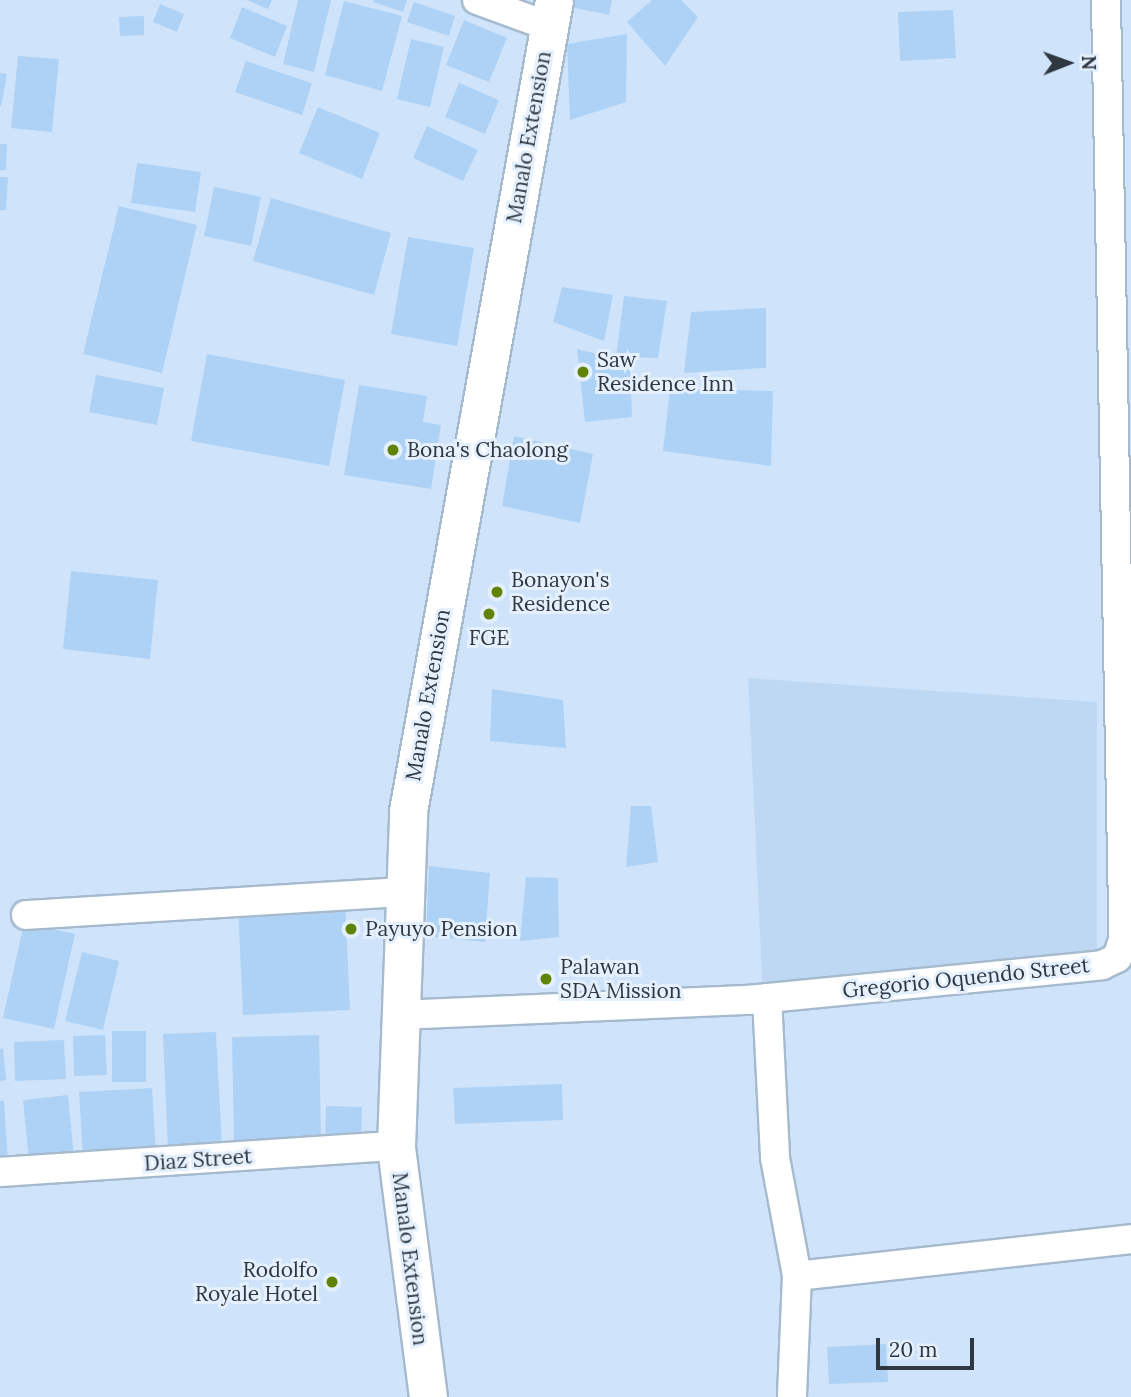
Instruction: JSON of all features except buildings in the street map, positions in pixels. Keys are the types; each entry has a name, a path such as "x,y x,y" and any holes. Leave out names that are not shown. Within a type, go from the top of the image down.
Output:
{"street":[{"path":"477,0 551,13"},
{"name":"Gregorio Oquendo Street","path":"401,1015 767,998 1102,965 1113,961 1120,952 1123,897 1106,0"},
{"name":"Manalo Extension","path":"428,1397 396,1146 408,811 551,13"},
{"path":"26,915 404,892"},
{"path":"767,998 775,1158 797,1276 792,1397"},
{"name":"Diaz Street","path":"0,1172 396,1146"},
{"path":"797,1276 1131,1239"}],"shaded area":[{"path":"748,678 1097,702 1097,974 763,998"}],"place":[{"name":"Saw Residence Inn","path":"583,372"},
{"name":"Bona's Chaolong","path":"393,450"},
{"name":"Bonayon's Residence","path":"497,592"},
{"name":"FGE","path":"489,614"},
{"name":"Payuyo Pension","path":"351,929"},
{"name":"Palawan SDA Mission","path":"546,979"},
{"name":"Rodolfo Royale Hotel","path":"332,1282"}]}
